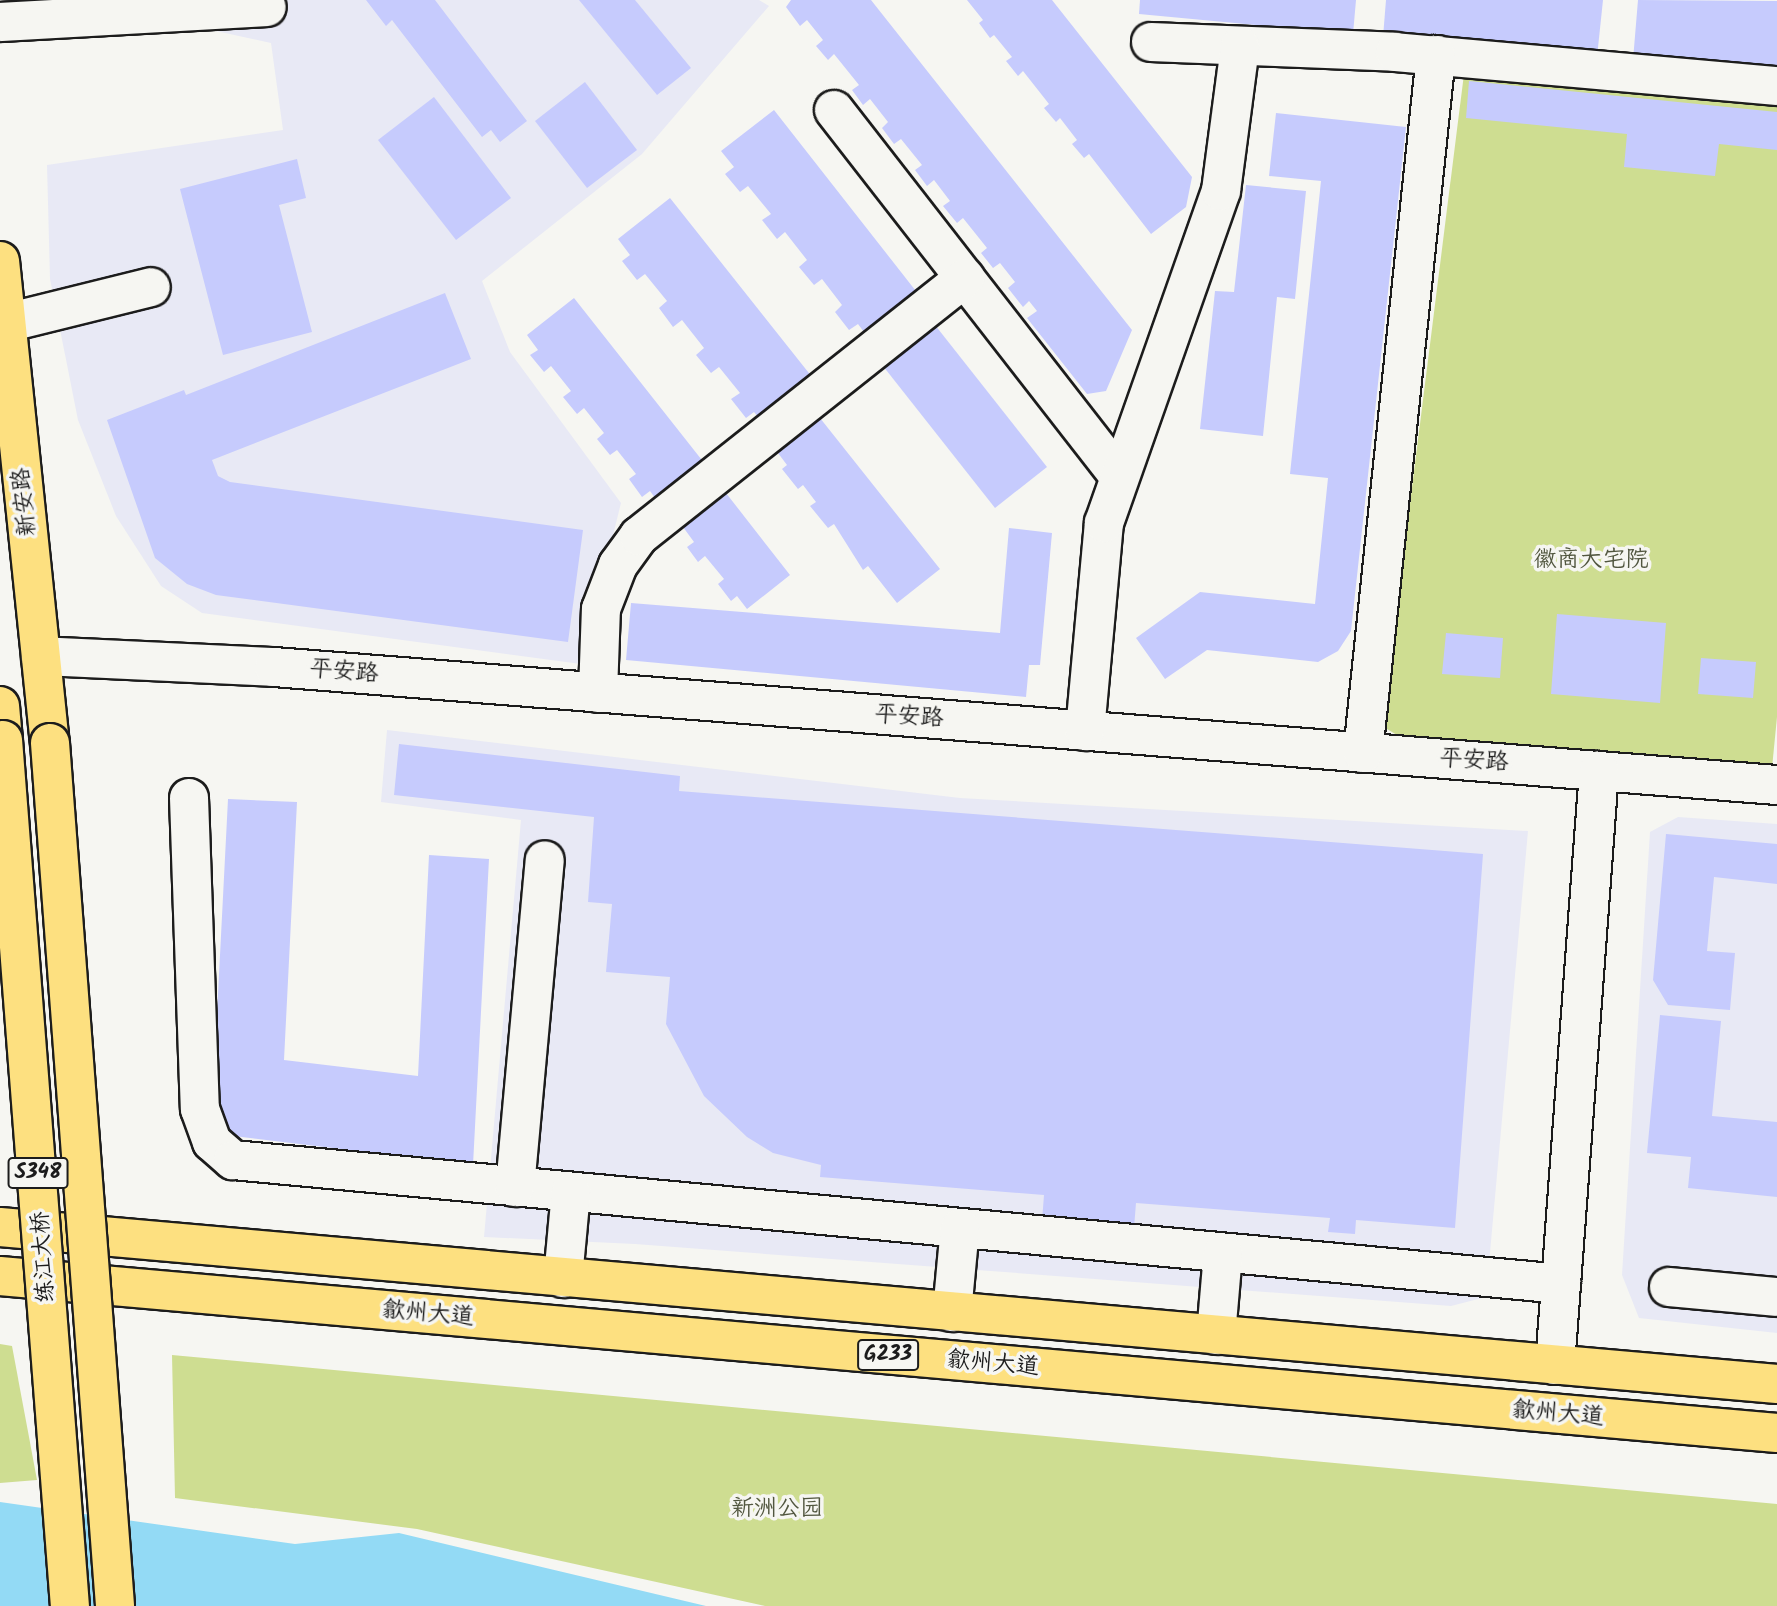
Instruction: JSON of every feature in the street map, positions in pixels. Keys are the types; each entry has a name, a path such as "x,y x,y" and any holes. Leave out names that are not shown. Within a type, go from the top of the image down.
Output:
{"main road":[{"name":"新安路","path":"0,261 50,743"},
{"name":"练江大桥","path":"2,723 70,1606"},
{"name":"练江大桥","path":"50,743 116,1606"},
{"name":"G233","path":"0,1227 1777,1384"},
{"name":"歙州大道","path":"0,1276 1777,1433"}],"street":[{"path":"0,22 267,7"},
{"path":"1152,42 1436,55 1777,86"},
{"path":"1085,731 1098,555 1119,476 1221,191 1240,46"},
{"path":"1363,753 1436,55"},
{"path":"834,110 1119,476"},
{"path":"598,693 601,609 618,565 639,536 965,278"},
{"path":"6,323 151,287"},
{"name":"平安路","path":"41,656 274,667 1777,785"},
{"path":"1555,1365 1599,771"},
{"path":"188,798 200,1109 212,1142 233,1160 1561,1284"},
{"path":"515,1187 545,860"},
{"path":"563,1278 571,1192"},
{"path":"952,1312 960,1228"},
{"path":"1216,1335 1223,1253"},
{"path":"1669,1287 1777,1297"}],"shaded area":[{"path":"37,0 759,0 769,6 642,154 482,281 510,352 621,503 581,664 202,613 161,586 116,516 78,420 50,279 47,165 283,130 271,43 175,22 41,39"},
{"path":"387,730 960,798 1528,831 1486,1297 1451,1306 635,1244 484,1237 521,820 381,802"},
{"path":"1678,817 1777,824 1777,1333 1639,1318 1622,1275 1650,832"}],"green space":[{"name":"徽商大宅院","path":"1465,66 1777,100 1777,717 1772,768 1402,738 1382,726"},
{"path":"0,1344 12,1346 37,1480 0,1483"},
{"name":"新洲公园","path":"172,1355 1777,1504 1777,1606 765,1606 417,1529 175,1498"}],"water":[{"path":"0,1502 295,1544 399,1533 706,1606 0,1606"}],"building":[{"path":"366,0 435,0 527,121 500,142 491,130 482,137 392,20 386,26"},
{"path":"579,0 635,0 691,68 657,95"},
{"path":"791,0 871,0 1132,330 1106,391 1087,394 1027,318 1037,311 1029,301 1023,307 1008,288 1015,282 1000,263 993,268 981,253 987,248 963,218 957,223 943,206 950,201 934,180 927,186 915,170 922,165 901,139 894,144 882,128 888,122 870,99 863,105 852,90 859,85 834,54 828,60 816,46 823,40 807,20 800,26 786,7"},
{"path":"967,0 1052,0 1192,177 1186,207 1151,234 1089,154 1084,158 1072,144 1077,140 1060,118 1056,122 1044,108 1049,104 1023,71 1018,76 1006,61 1012,57 994,35 990,38 979,23 983,20"},
{"path":"1140,0 1356,0 1353,34 1139,14"},
{"path":"1386,0 1603,0 1597,57 1383,37"},
{"path":"1638,0 1777,1 1777,74 1633,60"},
{"path":"1469,81 1777,112 1777,150 1719,144 1715,176 1624,167 1627,134 1466,118"},
{"path":"585,82 637,150 587,188 535,121"},
{"path":"434,97 511,198 456,240 378,140"},
{"path":"774,110 919,295 867,336 858,324 849,330 835,312 842,305 822,279 814,285 799,267 807,260 785,232 777,239 762,220 771,214 748,186 740,192 725,174 734,167 721,151"},
{"path":"1276,113 1406,127 1351,631 1338,651 1318,662 1207,650 1165,679 1136,638 1200,592 1315,604 1328,478 1290,474 1321,181 1269,176"},
{"path":"297,159 306,198 279,205 312,332 223,355 180,189"},
{"path":"1246,185 1306,191 1295,299 1277,297 1263,436 1200,429 1215,291 1234,292"},
{"path":"670,198 816,382 764,424 754,412 746,418 731,399 740,393 719,367 711,373 696,355 704,348 682,320 673,327 659,308 667,301 645,274 637,280 622,261 630,255 618,239"},
{"path":"445,293 471,359 212,460 218,476 230,482 583,530 568,642 216,595 187,584 155,558 107,420 184,390 186,395"},
{"path":"574,298 705,464 658,502 650,491 642,497 629,479 636,474 617,450 610,455 597,439 604,433 584,408 577,414 563,397 571,391 551,366 544,372 530,355 538,350 527,335"},
{"path":"935,325 1047,467 995,508 883,366"},
{"path":"820,418 940,569 897,603 868,566 863,570 834,524 828,528 810,506 816,502 803,485 798,489 782,469 787,465 778,453"},
{"path":"726,493 790,575 747,609 737,596 731,601 718,584 724,579 705,556 698,562 687,547 694,542 683,527"},
{"path":"1009,528 1052,533 1040,665 1029,665 1026,697 626,660 631,603 1000,633"},
{"path":"1557,614 1666,623 1660,703 1551,694"},
{"path":"1446,633 1503,638 1500,678 1442,674"},
{"path":"1701,658 1756,662 1753,698 1698,694"},
{"path":"399,744 680,776 679,791 1483,854 1455,1228 1356,1220 1355,1234 1328,1232 1330,1218 1136,1203 1134,1228 1042,1221 1044,1195 820,1177 821,1165 773,1153 747,1137 704,1096 666,1024 670,977 606,972 612,904 588,902 594,817 394,795"},
{"path":"228,799 297,802 284,1060 418,1076 429,855 489,859 473,1165 226,1135 212,1111"},
{"path":"1666,834 1777,844 1777,884 1714,877 1707,951 1735,953 1730,1010 1668,1005 1653,980"},
{"path":"1660,1015 1721,1021 1712,1116 1777,1122 1777,1197 1688,1188 1691,1157 1647,1153"}]}
